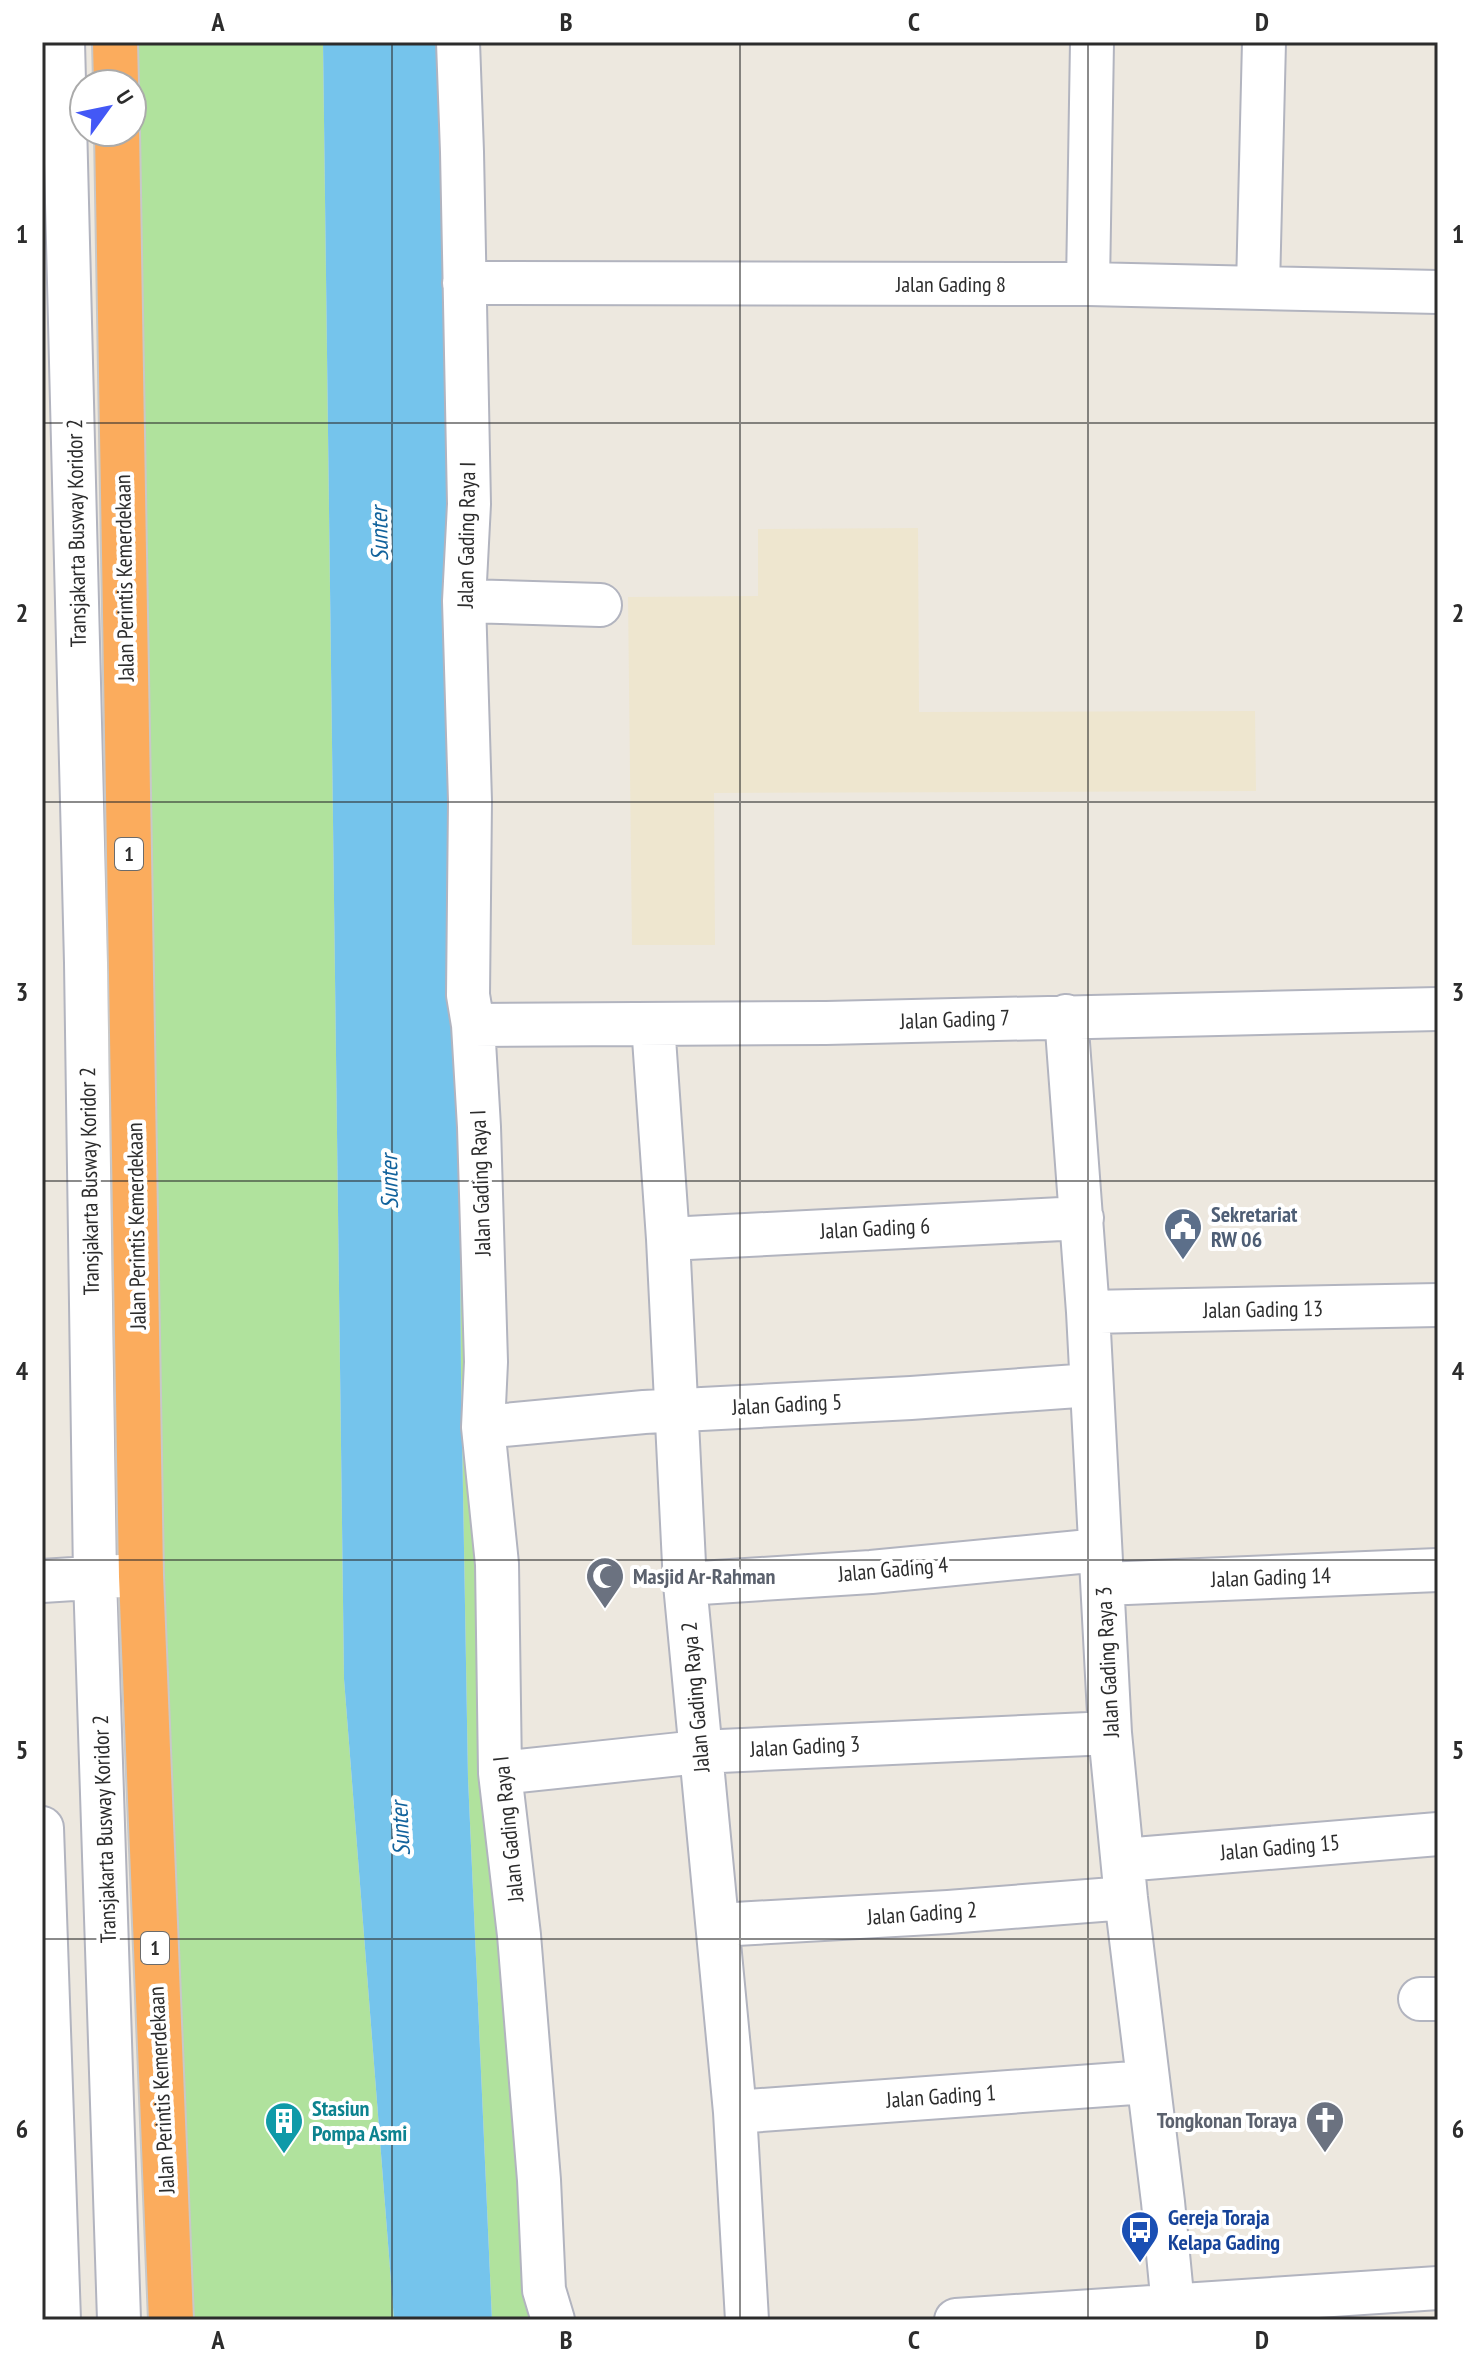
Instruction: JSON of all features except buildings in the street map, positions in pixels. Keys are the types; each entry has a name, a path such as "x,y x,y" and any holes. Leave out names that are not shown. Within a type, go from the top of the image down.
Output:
{"highway":[{"path":"115,42 116,68"},
{"name":"Jalan Perintis Kemerdekaan","path":"117,148 141,1576 171,2320"}],"street":[{"name":"Transjakarta Busway Koridor 2","path":"63,42 86,963 95,1577 119,2320"},
{"name":"Jalan Gading Raya I","path":"458,42 469,504 464,601 470,801 468,995 473,1025 486,1362 483,1427 497,1564 500,1773 520,1950 539,2180 544,2290 553,2320"},
{"path":"1088,284 1092,42"},
{"path":"1258,287 1264,42"},
{"name":"Jalan Gading 8","path":"464,283 1088,284 1438,292"},
{"path":"464,601 600,605"},
{"name":"Jalan Gading 7","path":"473,1025 826,1023 1438,1009"},
{"name":"Jalan Gading Raya 3","path":"1066,1016 1088,1312 1110,1733 1173,2306"},
{"name":"Jalan Gading Raya 2","path":"653,1024 668,1239 685,1584 735,2112 747,2320"},
{"name":"Jalan Gading 6","path":"668,1239 1082,1218"},
{"name":"Jalan Gading 13","path":"1088,1312 1438,1305"},
{"name":"Jalan Gading 5","path":"483,1427 675,1410 1091,1385"},
{"name":"Jalan Gading 14","path":"1102,1567 1438,1570"},
{"name":"Jalan Gading 4","path":"685,1584 871,1572 1102,1567"},
{"path":"42,1581 141,1576"},
{"name":"Jalan Gading 3","path":"500,1773 699,1752 1110,1733"},
{"path":"42,1828 59,2320"},
{"name":"Jalan Gading 15","path":"1124,1879 1438,1834"},
{"name":"Jalan Gading 2","path":"718,1925 948,1912 1124,1879"},
{"name":"Jalan Gading 1","path":"735,2112 1147,2082"},
{"path":"956,2320 1438,2288"}],"shaded area":[{"path":"918,528 919,712 1255,711 1256,791 714,793 715,945 632,945 628,597 758,596 758,529"}],"green space":[{"path":"115,42 323,42 344,1679 394,2320 171,2320 133,148 148,148 148,68 126,68"},
{"path":"452,42 468,995 553,2320 492,2320 468,1778 461,1375"}],"water":[{"name":"Sunter","path":"323,42 452,42 461,1375 468,1778 492,2320 394,2320 344,1679"}],"place":[{"name":"Sekretariat RW 06","path":"1183,1261"},
{"name":"Masjid Ar-Rahman","path":"605,1610"},
{"name":"Tongkonan Toraya","path":"1325,2154"},
{"name":"Stasiun Pompa Asmi","path":"284,2155"},
{"name":"Gereja Toraja Kelapa Gading","path":"1140,2264"}]}
